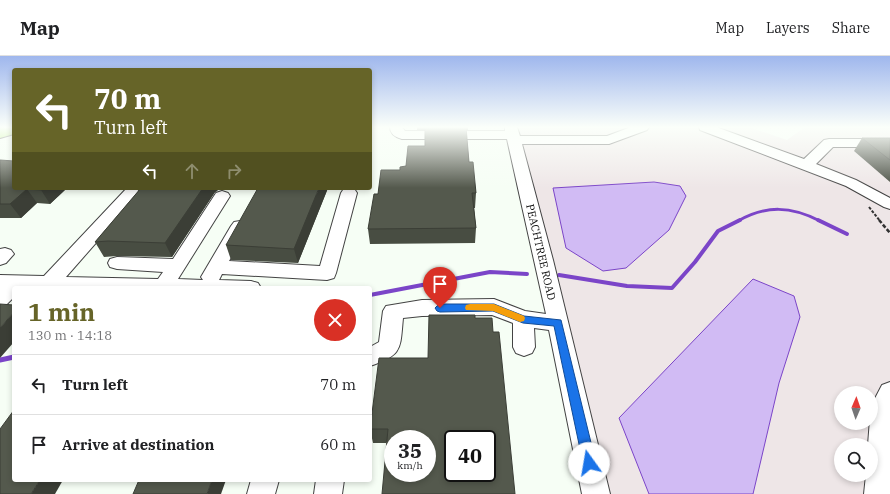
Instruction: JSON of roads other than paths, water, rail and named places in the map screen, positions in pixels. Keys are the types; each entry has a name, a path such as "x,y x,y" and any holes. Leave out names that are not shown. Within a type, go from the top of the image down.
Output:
{"street":[{"name":"PEACHTREE ROAD","path":"515,147 558,322 596,494"},
{"path":"761,147 851,183 890,204"},
{"path":"806,165 824,147"},
{"path":"49,283 132,192"},
{"path":"216,267 327,273 349,193"},
{"path":"0,300 8,282 163,286 177,264 181,261 222,196"},
{"path":"193,286 216,267 248,212"},
{"path":"118,263 171,266 177,264"},
{"path":"372,355 389,347 393,312 422,308 494,307 523,319 558,322"},
{"path":"523,319 524,347"},
{"path":"878,494 885,466 886,395 890,392"},
{"path":"260,494 264,482"},
{"path":"328,494 330,482"}],"waterway":[{"path":"559,275 627,286 672,288 695,262 718,231 748,216 759,212 779,209 799,212 820,221"},
{"path":"818,220 847,234"},
{"path":"372,295 490,272 527,274"},
{"path":"0,360 12,357"}]}
